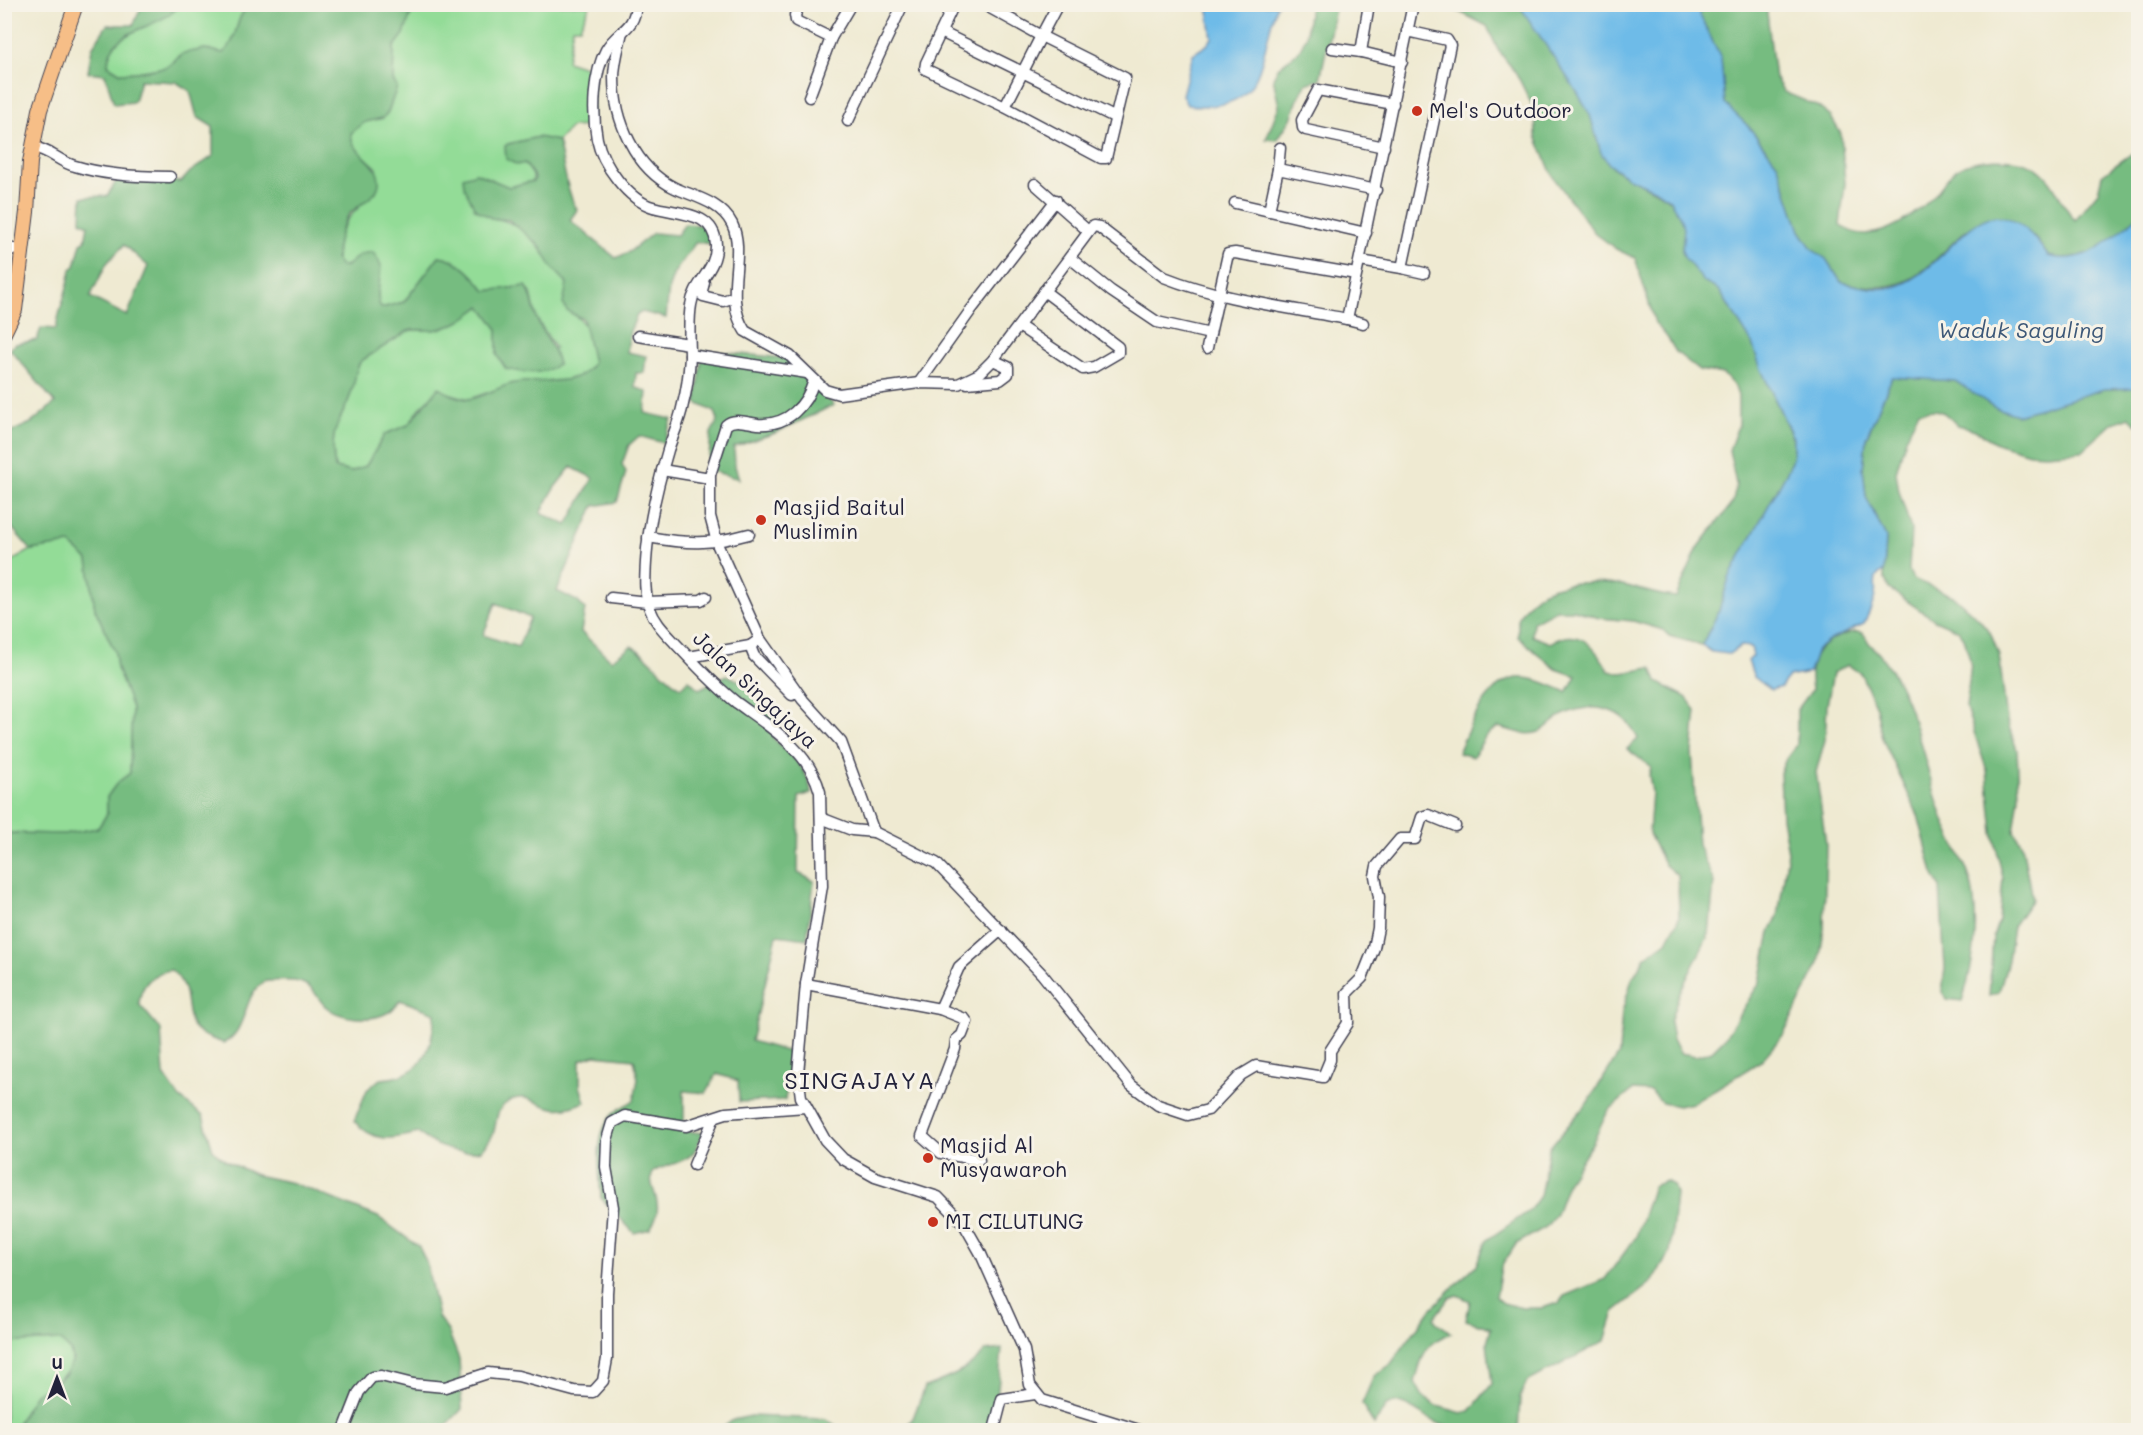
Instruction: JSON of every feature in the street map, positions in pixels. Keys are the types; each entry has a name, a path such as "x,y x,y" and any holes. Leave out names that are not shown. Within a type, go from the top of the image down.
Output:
{"main road":[{"path":"4,333 15,310 32,147 44,95 76,4"}],"street":[{"path":"636,4 633,22 605,51 599,68 596,121 600,152 623,184 639,201 653,207 691,215 709,225 716,242 714,263 693,296 690,306 690,350 683,408 662,470 648,537 647,602"},
{"path":"800,4 795,15 796,21 831,38"},
{"path":"808,97 831,38 851,4"},
{"path":"848,121 903,4"},
{"path":"954,4 926,63 927,71 1005,107 1104,159 1108,155 1114,117 1125,78 983,4"},
{"path":"1005,107 1058,4"},
{"path":"1361,52 1369,4"},
{"path":"1347,319 1376,190 1413,4"},
{"path":"622,32 614,78 621,120 633,150 660,178 713,205 727,216 736,239 734,297 740,324 745,331 790,356 825,390 839,393 919,384 958,384 1000,380 1008,374 1008,367 993,360"},
{"path":"941,32 1114,117"},
{"path":"1402,268 1450,45 1447,39 1407,32"},
{"path":"1332,48 1402,62"},
{"path":"1384,147 1306,130 1303,128 1302,120 1318,90 1393,104"},
{"path":"32,147 51,153 77,167 121,174 170,177"},
{"path":"1269,211 1280,148"},
{"path":"1278,169 1376,190"},
{"path":"1035,184 1087,230"},
{"path":"919,384 971,310 1056,201"},
{"path":"1235,203 1366,233"},
{"path":"958,384 979,374 993,360 1070,258 1087,230 1097,226 1164,277 1219,295 1363,322"},
{"path":"4,247 22,251"},
{"path":"1207,348 1227,257 1232,253 1356,274"},
{"path":"1070,258 1119,297 1157,322 1210,334"},
{"path":"1360,261 1424,273"},
{"path":"704,280 701,294 703,296 723,301 734,297"},
{"path":"1019,326 1083,369 1094,367 1118,353 1118,346 1044,291"},
{"path":"638,336 690,350 811,376"},
{"path":"811,376 807,400 777,422 761,424 736,421 726,424 709,478 710,516 717,543 760,639 803,700 841,742 873,832"},
{"path":"662,470 709,478"},
{"path":"648,537 682,543 717,543 749,534"},
{"path":"611,598 647,602 701,600 706,597"},
{"name":"Jalan Singajaya","path":"647,602 654,618 688,657 712,681 774,729 801,755 817,781 821,819 820,907 806,984 798,1074 801,1097 825,1140 843,1159 875,1177 938,1197 964,1224 980,1252 1024,1350 1030,1385 1035,1394"},
{"path":"688,657 750,646 760,639"},
{"path":"750,646 754,656 796,700"},
{"path":"821,819 852,830 873,832 936,863 1042,974 1131,1085 1158,1105 1195,1115 1216,1105 1241,1075 1256,1066 1274,1066 1323,1077 1330,1060 1330,1051 1348,1023 1347,993 1362,978 1374,948 1378,928 1379,897 1375,876 1377,866 1400,839 1414,839 1422,817 1428,815 1455,826"},
{"path":"940,1009 959,967 1001,930"},
{"path":"806,984 940,1009 967,1022 962,1035 956,1040 955,1049 921,1137 941,1153 979,1160"},
{"path":"344,1431 359,1392 372,1377 381,1376 413,1384 445,1386 488,1373 518,1376 585,1393 593,1392 601,1387 607,1359 607,1293 613,1207 606,1167 607,1140 612,1123 625,1116 686,1126 726,1113 806,1107"},
{"path":"694,1165 714,1118"},
{"path":"994,1431 1002,1399 1035,1394 1042,1400 1138,1431"}],"green space":[{"path":"160,5 179,5 160,20 137,30 117,43 110,52 108,65 121,73 136,72 167,67 184,53 205,49 223,53 232,42 241,16 249,5 414,5 404,34 394,47 393,80 397,87 388,112 383,118 365,122 351,133 355,147 375,168 379,182 378,188 371,197 345,220 339,237 336,260 341,267 345,267 361,254 372,252 380,265 378,293 381,308 404,302 439,256 459,264 486,291 526,286 536,317 556,357 558,364 540,372 506,369 497,355 497,328 481,306 453,325 433,330 408,331 359,364 349,400 335,433 333,453 335,468 351,472 366,466 385,434 408,425 439,387 453,395 469,399 514,383 568,379 586,371 593,363 583,319 567,311 563,304 567,283 551,266 540,246 509,220 491,218 475,209 464,186 463,177 476,173 509,187 533,181 535,178 525,163 517,165 506,159 505,146 508,144 538,137 558,141 568,185 577,210 570,220 616,258 629,252 653,233 677,235 685,224 701,225 710,235 711,244 696,242 674,273 669,287 666,318 642,312 637,315 630,331 627,352 646,356 644,373 636,373 635,387 647,392 645,413 672,419 664,443 639,436 629,445 622,464 626,472 617,502 594,506 557,591 577,601 585,609 581,632 611,660 631,646 639,650 667,678 681,687 689,680 699,689 727,675 748,685 779,721 773,738 798,762 807,777 811,793 799,797 798,873 814,881 807,939 777,935 751,1041 793,1053 785,1100 739,1102 738,1081 717,1074 706,1093 684,1091 684,1131 703,1133 692,1154 687,1158 654,1172 651,1180 657,1204 655,1220 650,1229 634,1233 601,1198 599,1154 600,1142 607,1122 615,1112 634,1100 638,1079 634,1059 595,1055 580,1060 580,1086 585,1102 557,1108 530,1099 512,1100 499,1110 493,1134 482,1150 456,1151 441,1147 418,1133 391,1138 376,1136 361,1128 354,1121 367,1090 380,1079 406,1073 422,1060 428,1050 435,1013 400,1000 391,1011 380,1016 355,1018 331,1010 313,990 302,983 265,981 253,993 234,1035 223,1043 203,1035 193,1027 188,1013 185,991 178,977 171,970 153,977 145,985 140,997 139,1004 161,1030 164,1075 179,1097 203,1116 213,1150 226,1161 256,1175 293,1183 378,1217 419,1247 426,1261 438,1317 448,1331 459,1359 462,1409 442,1430 13,1430 35,1394 65,1375 73,1360 71,1351 59,1340 5,1343 5,833 64,834 98,828 107,814 107,797 117,783 130,773 132,708 117,668 115,652 95,609 88,560 70,544 31,550 5,520 4,424 11,432 31,423 55,403 10,349 15,344 37,340 41,328 56,329 71,269 75,266 81,243 85,241 88,225 81,221 82,197 107,196 119,177 181,182 190,172 213,156 213,127 197,117 190,91 176,82 140,80 134,102 114,104 105,74 88,72 92,48 107,25 133,25 142,6 159,8","holes":["124,245 148,266 127,316 90,297 107,263","571,467 593,478 567,525 541,513 555,487","496,603 530,618 518,647 483,635"]},
{"path":"179,5 249,5 241,16 232,42 223,53 205,49 180,55 167,67 136,72 121,73 108,65 110,53 116,43 136,30 160,20"},
{"path":"414,5 590,5 580,27 573,27 567,61 594,70 592,126 571,127 558,141 538,137 508,144 533,174 533,181 509,187 476,173 491,218 517,226 526,233 567,283 568,311 581,321 588,332 593,363 583,375 565,380 515,383 469,399 445,392 423,404 408,425 385,434 366,466 351,472 335,468 333,442 337,425 349,400 358,367 361,361 408,331 436,329 450,325 482,306 497,328 497,355 555,348 537,319 531,293 526,286 486,291 459,264 439,256 404,302 381,308 377,301 381,265 353,263 341,267 336,260 342,229 352,214 376,192 377,168 356,148 351,133 365,122 383,118 393,80 394,47 404,34"},
{"path":"1310,5 1336,5 1320,79 1306,84 1291,119 1277,140 1266,139 1279,106 1273,78 1278,68 1300,50 1306,36"},
{"path":"1446,5 1519,5 1556,57 1589,112 1598,144 1608,162 1628,178 1664,196 1680,214 1684,228 1682,251 1705,283 1719,290 1752,343 1761,369 1793,439 1793,454 1789,468 1729,578 1719,611 1702,645 1669,636 1663,630 1633,621 1599,618 1574,610 1556,610 1533,622 1532,636 1550,643 1569,636 1585,641 1598,654 1609,671 1625,673 1652,668 1657,682 1686,697 1696,710 1692,752 1698,845 1714,882 1709,934 1679,994 1670,1022 1673,1039 1680,1053 1696,1056 1712,1051 1724,1039 1760,982 1770,932 1778,916 1788,852 1782,818 1780,773 1786,759 1797,745 1797,710 1812,690 1811,672 1815,657 1824,645 1840,636 1854,632 1863,634 1886,663 1899,685 1917,732 1939,806 1969,876 1975,907 1975,934 1972,961 1962,1001 1947,999 1942,992 1945,968 1940,887 1933,873 1918,815 1882,738 1876,707 1861,674 1848,665 1833,673 1827,705 1825,740 1816,772 1826,844 1824,929 1819,963 1783,1035 1761,1061 1693,1103 1678,1106 1662,1103 1650,1091 1633,1090 1608,1111 1593,1142 1568,1181 1556,1214 1546,1227 1516,1244 1501,1267 1496,1297 1503,1303 1522,1308 1541,1308 1559,1303 1564,1296 1605,1279 1636,1237 1653,1186 1666,1181 1673,1185 1676,1194 1670,1252 1653,1281 1614,1312 1605,1341 1527,1382 1520,1398 1518,1430 1487,1431 1447,1426 1395,1402 1386,1406 1374,1425 1362,1404 1374,1376 1390,1365 1431,1309 1476,1265 1487,1240 1529,1211 1540,1196 1549,1148 1588,1102 1619,1054 1622,1012 1632,979 1645,957 1667,941 1679,918 1678,876 1665,865 1649,834 1651,767 1627,749 1638,739 1632,728 1616,713 1595,708 1573,711 1561,716 1542,731 1529,734 1498,727 1485,737 1473,757 1458,753 1480,708 1496,688 1506,681 1530,678 1567,692 1576,676 1556,669 1518,637 1518,617 1540,593 1565,584 1602,583 1676,597 1698,548 1733,502 1736,484 1729,450 1738,426 1738,396 1735,387 1723,374 1699,370 1676,352 1655,323 1635,258 1616,249 1595,233 1553,177 1536,136 1535,111 1516,73 1498,50 1487,26","holes":["1457,1295 1470,1301 1466,1320 1491,1328 1487,1342 1492,1384 1470,1411 1462,1413 1437,1406 1423,1397 1415,1382 1426,1351 1435,1341 1452,1333 1434,1318 1449,1298"]},
{"path":"1695,5 1766,5 1775,78 1784,92 1817,106 1831,117 1841,134 1845,183 1840,225 1852,232 1864,234 1877,232 1902,222 1924,206 1957,169 1974,162 1995,159 2025,163 2041,171 2075,220 2098,192 2102,175 2138,149 2138,216 2108,241 2086,254 2074,257 2048,256 2034,236 1966,230 1925,269 1898,284 1882,287 1841,282 1826,259 1813,250 1800,231 1777,163 1748,126 1725,104 1721,59"},
{"path":"703,351 786,358 834,405 775,433 734,447 735,466 739,479 708,470 711,433 718,420 715,412 696,403"},
{"path":"1892,377 1955,381 1994,407 2017,415 2104,389 2138,388 2138,425 2129,417 2113,423 2082,451 2029,453 1996,443 1975,430 1958,425 1944,413 1936,410 1919,411 1906,438 1896,472 1899,491 1911,529 1909,571 1913,579 1953,596 1990,632 1999,655 2007,721 2017,750 2019,796 2014,831 2022,845 2032,899 2013,926 2008,960 1999,992 1989,996 1993,937 1999,920 2003,878 1993,833 1987,771 1966,708 1971,663 1964,638 1958,630 1935,620 1889,589 1884,577 1886,538 1866,497 1863,468 1866,439"},
{"path":"70,544 88,560 95,609 115,652 117,668 132,708 130,773 117,783 107,797 107,814 98,828 64,834 5,833 5,565 31,550"},
{"path":"59,1340 70,1352 71,1368 31,1402 13,1430 5,1430 4,1343"},
{"path":"1002,1349 997,1399 989,1430 903,1430 913,1418 925,1387 965,1369 985,1351"},
{"path":"751,1416 826,1419 842,1430 720,1430 733,1420"}],"water":[{"path":"1207,5 1277,5 1261,64 1255,80 1246,92 1232,101 1213,106 1187,105 1182,95 1193,54 1207,45 1212,38"},
{"name":"Waduk Saguling","path":"1519,5 1695,5 1721,59 1725,104 1748,126 1777,163 1800,231 1813,250 1826,259 1841,282 1878,288 1900,285 1920,274 1971,227 1988,218 2006,217 2026,229 2048,256 2061,258 2086,254 2098,248 2138,216 2138,388 2104,389 2017,415 1994,407 1955,381 1892,377 1866,438 1863,468 1866,497 1886,538 1884,571 1876,578 1873,603 1864,624 1830,640 1817,650 1809,673 1788,677 1781,687 1771,690 1754,677 1748,661 1753,656 1751,647 1741,646 1729,654 1712,652 1702,645 1719,611 1729,578 1789,468 1793,454 1793,438 1761,369 1752,343 1719,290 1705,283 1685,258 1682,251 1684,228 1678,213 1669,199 1654,189 1629,178 1609,164 1601,153 1590,115 1577,92"}],"place":[{"name":"Mel's Outdoor","path":"1417,111"},
{"name":"Masjid Baitul Muslimin","path":"761,520"},
{"name":"Masjid Al Musyawaroh","path":"928,1158"},
{"name":"MI CILUTUNG","path":"933,1222"}],"district":[{"name":"SINGAJAYA","path":"860,1081"}]}
